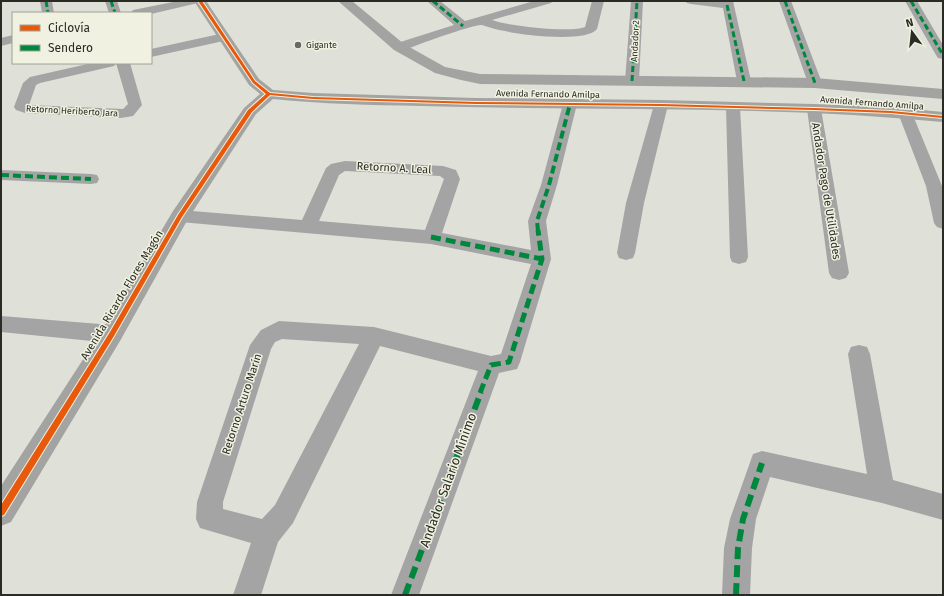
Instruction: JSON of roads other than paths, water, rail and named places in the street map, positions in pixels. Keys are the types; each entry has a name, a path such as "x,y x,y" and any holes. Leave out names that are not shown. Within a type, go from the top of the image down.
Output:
{"street":[{"path":"46,1 48,12"},
{"path":"111,1 115,12"},
{"path":"142,12 194,1"},
{"path":"200,1 254,82 269,94"},
{"name":"Avenida Fernando Amilpa","path":"344,1 438,80 461,76 480,79 815,83 936,93"},
{"path":"433,1 463,26"},
{"path":"399,47 480,20 547,1"},
{"path":"480,20 492,26 509,30 585,32 591,29 598,1"},
{"name":"Andador 2","path":"632,81 637,1"},
{"path":"691,1 727,3 744,82"},
{"path":"785,1 815,83"},
{"path":"911,1 943,55"},
{"path":"152,53 224,36"},
{"path":"1,42 12,39"},
{"name":"Retorno Heriberto Jara","path":"105,64 35,80 30,83 21,107 24,109 121,114 128,113 135,105 124,64"},
{"path":"476,103 465,95 464,88 467,84 480,79"},
{"path":"406,100 430,92 438,80"},
{"path":"849,85 859,90 870,102 868,107 860,110"},
{"path":"936,93 922,95 919,98 921,106 926,110 943,117"},
{"name":"Avenida Fernando Amilpa","path":"269,94 285,96 476,103 814,108 905,113 943,117"},
{"name":"Avenida Ricardo Flores Magón","path":"1,512 112,334 180,216 250,111 269,94"},
{"path":"491,365 509,362 542,259 537,221 549,185 570,104"},
{"path":"626,253 636,203 661,105"},
{"path":"733,107 739,256"},
{"name":"Andador Pago de Utilidades","path":"814,108 839,273"},
{"path":"905,113 939,186 943,223"},
{"name":"Retorno A. Leal","path":"308,226 332,172 337,168 345,166 443,171 450,174 452,179 431,237"},
{"path":"1,175 90,179"},
{"path":"180,216 431,237 542,259"},
{"path":"1,324 112,334"},
{"name":"Retorno Arturo Marín","path":"267,534 209,520 210,502 261,345 268,336 279,330 374,336 491,365"},
{"path":"247,595 267,534 284,514 374,336"},
{"path":"859,354 882,490"},
{"name":"Andador Salario Mínimo","path":"405,595 491,365"},
{"path":"736,595 738,548 744,518 762,463 882,490 943,507"}],"place":[{"name":"Gigante","path":"298,45"}]}
